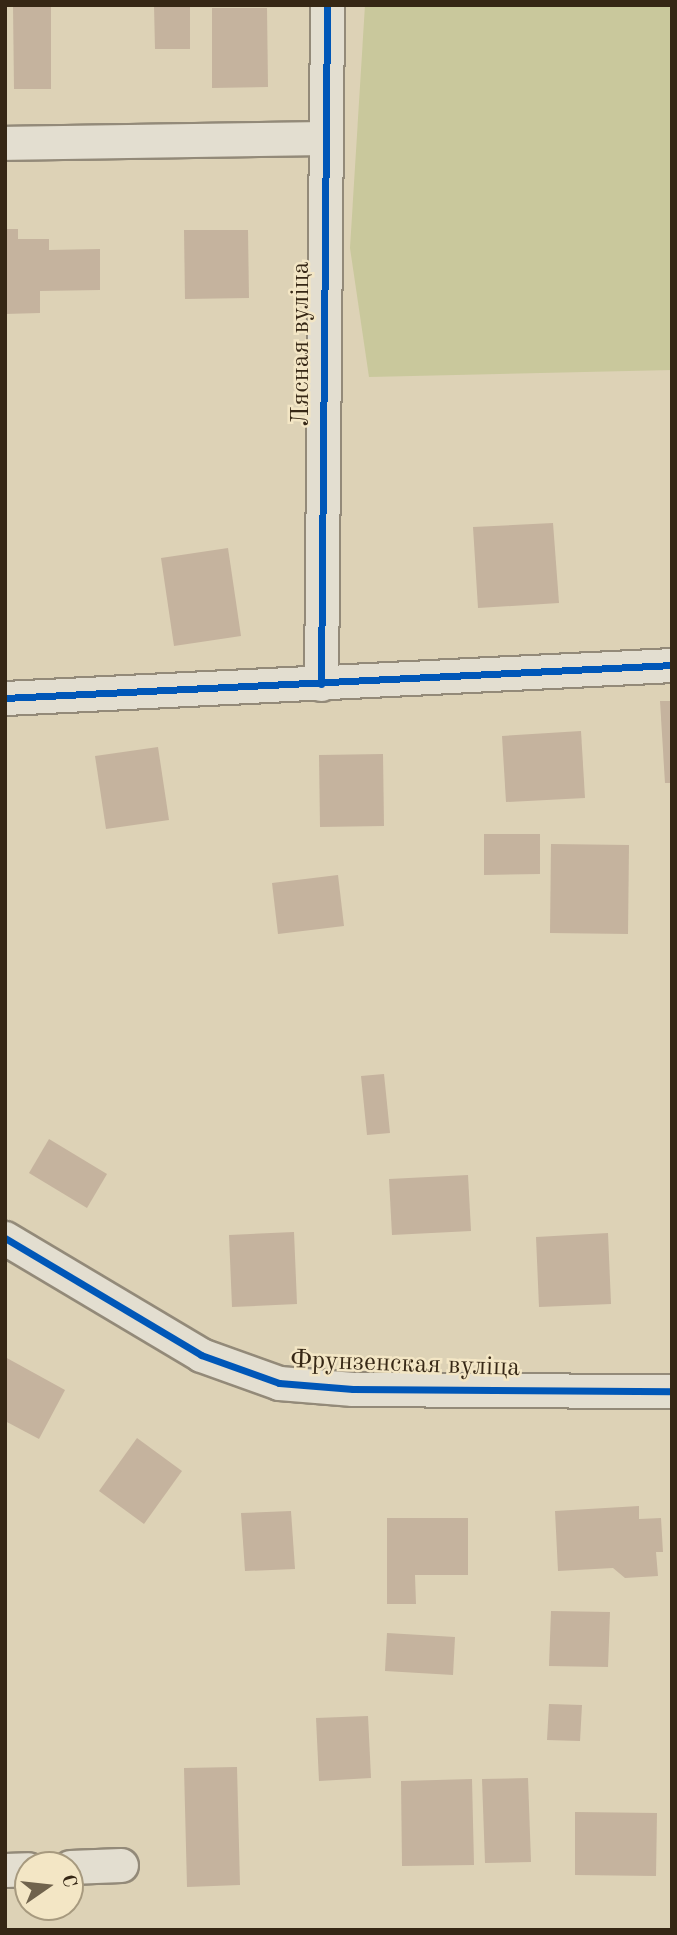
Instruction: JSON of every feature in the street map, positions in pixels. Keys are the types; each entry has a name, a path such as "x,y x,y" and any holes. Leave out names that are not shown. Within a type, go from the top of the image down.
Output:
{"street":[{"name":"Лясная вуліца","path":"321,684 327,5"},
{"path":"5,143 324,138"},
{"path":"5,698 672,665"},
{"name":"Фрунзенская вуліца","path":"5,1238 201,1355 279,1383 353,1389 672,1391"},
{"path":"84,1866 121,1865"}],"green space":[{"path":"365,5 672,5 672,370 369,377 350,248"}],"building":[{"path":"154,5 190,5 190,49 155,49"},
{"path":"13,6 51,6 51,89 14,89"},
{"path":"212,8 267,8 268,87 212,88"},
{"path":"5,229 18,229 18,239 49,239 49,250 100,249 100,290 40,291 40,313 5,314"},
{"path":"184,230 248,230 249,298 185,299"},
{"path":"553,523 559,603 478,608 473,527"},
{"path":"228,548 241,636 174,646 161,558"},
{"path":"660,701 672,701 672,783 665,783"},
{"path":"581,731 585,798 506,802 502,736"},
{"path":"158,747 169,820 106,829 95,756"},
{"path":"383,754 384,826 320,827 319,755"},
{"path":"484,834 540,834 540,874 484,875"},
{"path":"551,844 629,845 628,934 550,933"},
{"path":"338,875 344,926 278,934 272,883"},
{"path":"384,1074 390,1133 367,1135 361,1076"},
{"path":"49,1139 107,1174 87,1208 29,1173"},
{"path":"468,1175 471,1231 392,1235 389,1179"},
{"path":"294,1232 297,1304 232,1307 229,1235"},
{"path":"608,1233 611,1304 539,1307 536,1237"},
{"path":"5,1357 65,1390 39,1439 5,1421"},
{"path":"137,1438 182,1471 144,1524 99,1491"},
{"path":"639,1506 639,1519 661,1518 663,1552 656,1552 658,1576 625,1578 613,1568 558,1571 555,1511"},
{"path":"291,1511 295,1569 245,1571 241,1513"},
{"path":"387,1518 468,1518 468,1575 415,1575 416,1604 387,1604"},
{"path":"551,1611 610,1612 608,1667 549,1666"},
{"path":"387,1633 455,1637 453,1675 385,1671"},
{"path":"549,1704 582,1705 580,1741 547,1740"},
{"path":"368,1716 371,1778 319,1781 316,1718"},
{"path":"237,1767 240,1885 187,1887 184,1768"},
{"path":"528,1778 531,1862 485,1863 482,1779"},
{"path":"472,1779 474,1865 402,1866 401,1781"},
{"path":"575,1812 657,1813 656,1876 575,1875"}],"cycle path":[{"path":"321,684 327,5"},
{"path":"5,698 672,665"},
{"path":"5,1238 201,1355 279,1383 353,1389 672,1391"}]}
